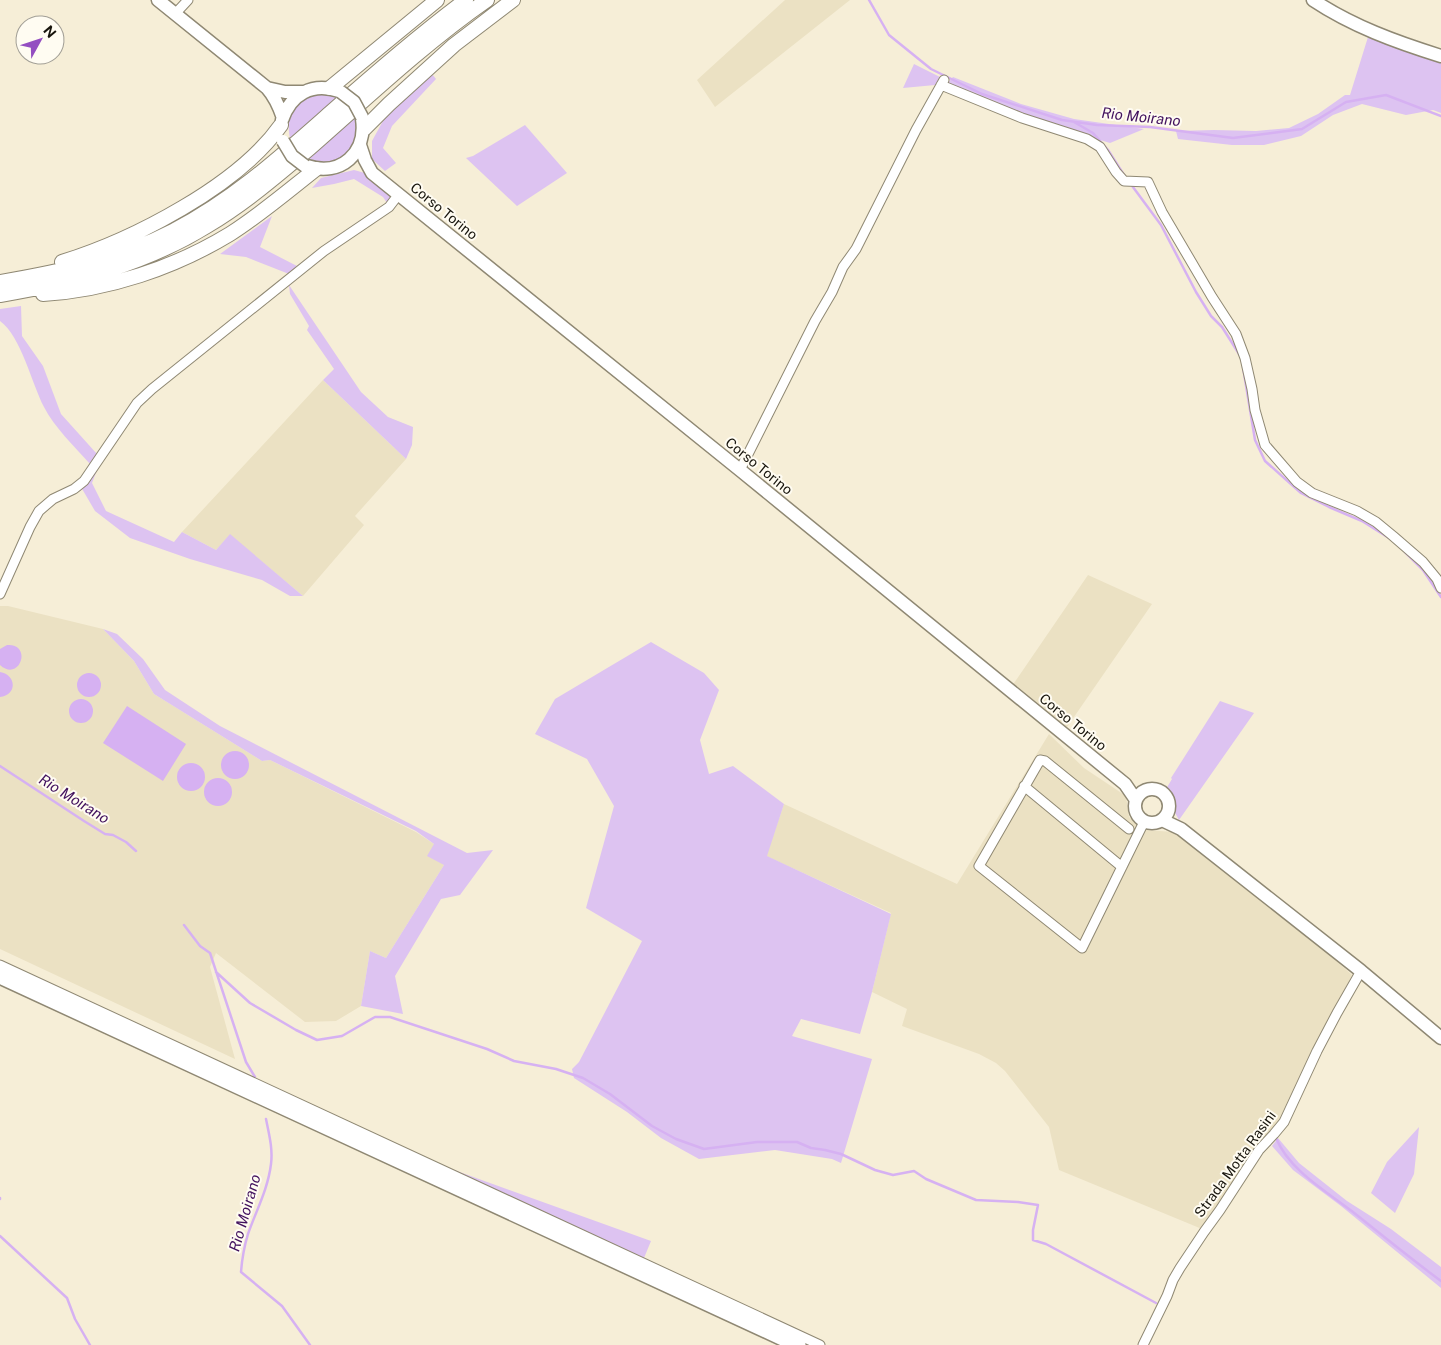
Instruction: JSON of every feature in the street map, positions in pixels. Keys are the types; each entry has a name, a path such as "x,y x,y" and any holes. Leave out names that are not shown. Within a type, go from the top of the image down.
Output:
{"highway":[{"path":"0,976 798,1345"},
{"path":"0,984 777,1345"}],"main road":[{"path":"158,0 267,88 274,96 279,106 283,141 292,156 310,167 329,169 342,165 353,156 360,145"},
{"path":"335,90 437,0"},
{"path":"0,282 83,266 126,251 173,231 218,205 266,169 377,72 466,0"},
{"path":"6,294 63,283 117,268 176,244 206,227 274,178 446,31 487,0"},
{"path":"363,123 378,113 454,45 513,0"},
{"path":"1313,0 1329,11 1360,27 1441,56"},
{"path":"267,88 285,92 304,92 317,88 335,90 354,102 363,123 360,145 364,160 372,173"},
{"path":"16,279 135,233 175,212 213,188 266,145 282,122 291,102 304,92"},
{"path":"342,165 372,173"},
{"path":"6,294 36,295 79,291 147,273 169,265 201,250 254,218 310,167"},
{"name":"Corso Torino","path":"372,173 1125,784 1141,795"},
{"path":"1156,790 1162,793 1168,801 1165,816 1154,823 1146,822 1137,814 1135,806 1141,795 1156,790"},
{"path":"1165,816 1361,971 1441,1038"}],"street":[{"path":"175,14 188,0"},
{"path":"740,470 832,292 843,267 856,249 916,130 943,82 1022,118 1087,139 1100,147 1116,172 1128,181 1148,182 1162,212 1212,298 1236,334 1246,358 1255,410 1265,445 1297,482 1312,493 1376,522 1423,562 1437,579 1441,588"},
{"path":"0,594 39,511 53,499 74,490 84,481 138,403 152,389 316,257 389,207 399,194"},
{"path":"1129,830 1043,759 1039,761 1024,786 979,866 1082,948 1142,826 1146,822"},
{"path":"1024,786 1122,867"},
{"path":"0,965 820,1345"},
{"name":"Strada Motta Rasini","path":"1142,1345 1180,1268 1259,1150 1284,1122 1317,1051 1361,971"}],"shaded area":[{"path":"785,0 850,0 715,107 697,80"},
{"path":"1368,37 1441,59 1441,113 1433,110 1406,115 1362,104 1333,115 1301,136 1264,145 1232,145 1178,139 1176,131 1256,131 1289,128 1318,114 1345,95 1350,95"},
{"path":"914,64 940,77 935,85 903,88"},
{"path":"432,74 436,79 392,126 383,148 396,163 385,171 372,159 372,141 384,119"},
{"path":"953,77 1021,104 1074,119 1144,129 1110,143 1038,121 947,84"},
{"path":"327,93 339,97 290,138 289,119 296,106 309,97"},
{"path":"355,117 357,135 354,143 343,156 327,162 318,162 307,158"},
{"path":"525,125 567,173 517,206 466,158 473,156"},
{"path":"354,170 365,173 392,197 387,203 383,197 354,179 312,188 321,178"},
{"path":"272,216 260,247 297,266 289,274 246,257 220,254"},
{"path":"289,285 361,392 388,417 413,427 412,445 406,459 323,380 334,369 307,330 309,326 290,294"},
{"path":"21,306 22,336 43,366 61,414 97,454 90,464 53,422 44,407 20,349 7,328 0,321 0,309"},
{"path":"323,380 406,459 355,516 364,525 303,596 230,535 216,550 182,532"},
{"path":"99,465 92,483 106,511 174,542 182,532 216,550 230,534 303,596 290,596 262,580 190,559 130,538 95,511 81,487"},
{"path":"1088,575 1152,604 1065,730 1012,686"},
{"path":"0,606 8,606 103,629 134,661 154,694 262,761 270,760 416,832 434,844 444,865 386,958 370,951 361,1006 336,1021 305,1022 216,953 210,967 235,1059 0,949"},
{"path":"103,629 117,634 143,659 165,690 220,726 467,853 493,850 460,895 441,899 395,976 403,1014 361,1006 370,951 386,958 444,865 427,856 434,844 416,831 270,760 262,761 154,694 134,661"},
{"path":"651,642 704,673 719,690 700,740 709,774 733,766 784,804 767,856 891,914 860,1034 801,1019 792,1036 872,1059 841,1163 832,1159 775,1150 699,1159 661,1138 627,1112 574,1078 572,1069 579,1062 642,941 586,908 614,806 587,759 535,734 555,699"},
{"path":"7,645 15,646 20,650 21,661 13,669 7,669 0,665 0,649"},
{"path":"0,672 10,677 13,685 10,693 0,697"},
{"path":"89,673 98,676 101,685 98,694 89,697 80,694 77,685 80,676"},
{"path":"81,699 90,702 93,711 90,720 81,723 72,720 69,711 72,702"},
{"path":"1220,701 1254,713 1179,820 1174,811 1174,800 1166,789"},
{"path":"127,706 186,744 163,781 103,743"},
{"path":"1049,734 1084,768 1126,796 1129,817 1146,830 1173,832 1253,893 1352,975 1297,1086 1284,1118 1202,1229 1059,1170 1049,1127 1005,1071 996,1063 979,1054 902,1026 907,1009 872,992 891,913 766,856 784,804 957,884"},
{"path":"235,751 245,755 249,765 245,775 235,779 225,775 221,765 225,755"},
{"path":"191,763 201,767 205,777 201,787 191,791 181,787 177,777 181,767"},
{"path":"218,778 228,782 232,792 228,802 218,806 208,802 204,792 208,782"},
{"path":"1419,1127 1414,1174 1395,1213 1371,1193 1387,1162"},
{"path":"1278,1138 1299,1163 1347,1201 1391,1229 1441,1267 1441,1288 1341,1206 1293,1170 1272,1146"},
{"path":"443,1166 651,1241 644,1258"}],"waterway":[{"name":"Rio Moirano","path":"869,0 889,35 931,69 982,94 1062,120 1097,125 1150,127 1233,138 1302,129 1346,102 1386,95 1441,116"},
{"path":"1074,122 1093,133 1108,150 1124,175"},
{"path":"1130,183 1161,225 1196,292 1241,357"},
{"path":"1243,367 1255,440 1265,461 1301,493 1362,521 1389,538"},
{"path":"1405,552 1423,570 1441,597"},
{"name":"Rio Moirano","path":"0,766 105,834 113,835 126,842 136,851"},
{"name":"Rio Moirano","path":"184,925 200,946 210,953 246,1062 255,1077"},
{"path":"216,972 250,1003 317,1040 342,1036 375,1017 390,1017 487,1049 514,1061 556,1069 583,1078 610,1094 652,1126 676,1139 704,1149 757,1142 797,1142 811,1148 841,1154 875,1170 893,1175 914,1171 926,1179 976,1200 1038,1205 1033,1240 1046,1244 1156,1303"},
{"name":"Rio Moirano","path":"266,1119 271,1147 271,1164 265,1191 251,1225 243,1253 241,1272 282,1306 310,1345"},
{"path":"1276,1138 1290,1160 1310,1180 1441,1281"},
{"path":"0,1236 67,1298 75,1319 90,1345"}]}
